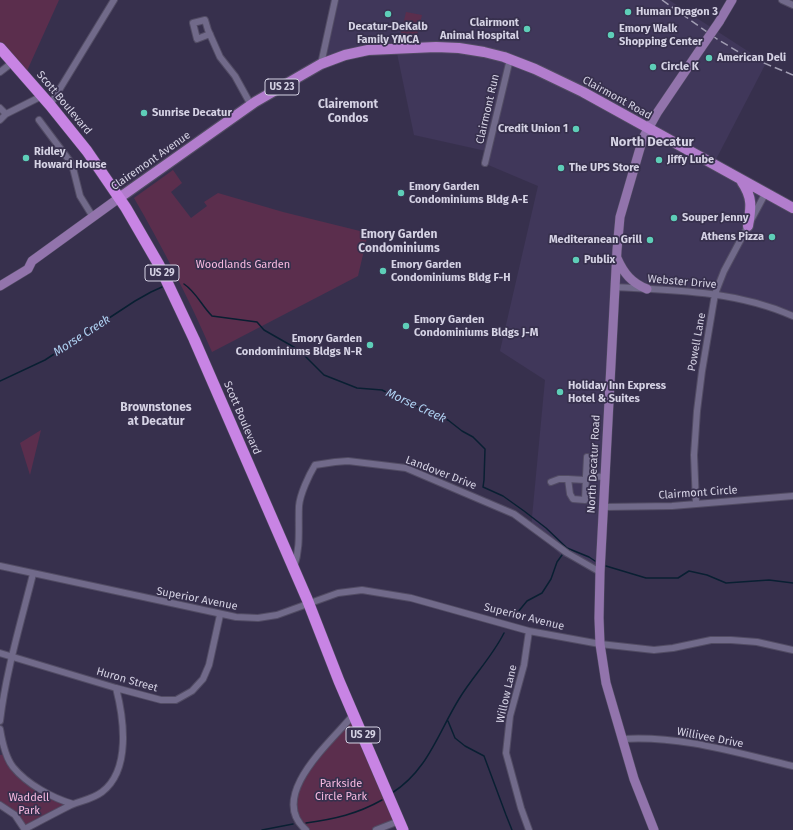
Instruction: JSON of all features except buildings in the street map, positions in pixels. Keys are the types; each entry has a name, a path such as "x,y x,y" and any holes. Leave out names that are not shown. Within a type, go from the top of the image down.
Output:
{"highway":[{"name":"Scott Boulevard","path":"0,48 50,105 87,151 126,208 158,265 194,339 294,569 339,681 401,825"}],"main road":[{"name":"North Decatur Road","path":"654,830 634,779 622,739 606,683 600,644 600,572 618,228 622,207 648,128 731,2"},
{"name":"Clairemont Avenue","path":"0,286 28,269 32,261 251,105 321,64 358,52 416,47"},
{"name":"Clairmont Road","path":"416,47 464,48 484,52 510,59 560,80 765,194 793,208"},
{"path":"741,180 748,191 751,201 748,226"},
{"path":"616,255 629,278 648,289"}],"street":[{"path":"50,105 114,0"},
{"path":"321,64 335,0"},
{"path":"731,2 738,0"},
{"path":"782,0 793,4"},
{"path":"210,34 220,57 235,76 251,105"},
{"name":"Clairmont Run","path":"485,163 510,59"},
{"path":"0,72 13,62"},
{"path":"0,120 6,114 42,96"},
{"path":"0,108 6,114"},
{"path":"39,120 72,164 80,196 93,217"},
{"name":"Powell Lane","path":"696,504 694,455 697,411 702,371 716,294 724,271 765,194"},
{"name":"Webster Drive","path":"614,287 716,294 765,306 793,316"},
{"path":"568,479 570,494 573,499 584,500 587,457"},
{"name":"Landover Drive","path":"294,569 300,544 299,504 309,474 315,465 348,461 406,468 474,497 519,517 567,553 600,572"},
{"path":"551,482 559,479 605,476"},
{"name":"Clairmont Circle","path":"604,507 672,506 793,496"},
{"name":"Superior Avenue","path":"0,566 220,615 236,617 258,618 277,615 338,593 362,590 411,598 529,631 600,644 654,650 673,648 711,640 732,640 758,642 793,650"},
{"path":"0,721 2,702 12,656 33,574"},
{"name":"Huron Street","path":"0,653 116,688 161,700 176,700 192,691 202,679 208,665 220,615"},
{"name":"Willow Lane","path":"529,631 524,665 510,716 506,753 514,787 529,830"},
{"path":"0,805 14,815 25,830 73,804 88,800 102,792 110,784 117,773 121,758 123,738 122,718 116,688"},
{"path":"306,830 295,814 293,800 298,785 310,763 354,714"},
{"path":"0,729 2,744 12,766 29,781 45,792 73,804"},
{"name":"Willivee Drive","path":"622,739 651,739 686,742 793,766"},
{"path":"376,830 401,825"}],"shaded area":[{"path":"333,0 669,0 766,63 712,167 793,209 793,317 715,293 615,287 601,569 562,556 531,528 545,380 500,351 538,186 486,164 486,151 414,135 397,53 360,53 321,64"}],"green space":[{"path":"0,0 59,0 26,73 0,47"},
{"path":"406,12 422,15 417,35 401,33"},
{"name":"Woodlands Garden","path":"173,170 182,183 171,192 191,218 207,206 204,202 218,193 283,212 368,233 358,276 212,352 175,274 134,198"},
{"path":"41,430 30,475 20,443"},
{"name":"Parkside Circle Park","path":"353,719 395,825 377,830 309,830 298,814 295,797 309,768"},
{"name":"Waddell Park","path":"6,754 11,767 67,805 25,827 17,817 0,808 0,755"}],"waterway":[{"name":"Morse Creek","path":"184,284 192,291 212,316 257,322 264,330 299,350 324,375 357,388 382,390 448,420 462,431 473,437 485,449 483,487 503,496 524,511 546,528 567,548"},
{"name":"Morse Creek","path":"0,381 45,360 135,301 162,287"},
{"path":"567,548 595,561"},
{"path":"513,618 527,601 542,593 551,579 557,562 562,555"},
{"path":"606,566 646,578 678,578 689,571 707,575 726,583 769,580 793,583"},
{"path":"392,793 404,784 423,762 459,699 494,650 504,633"},
{"path":"448,721 455,738 465,746 484,756 512,830"},
{"path":"306,823 346,815 364,809 382,800"},
{"path":"262,830 293,824"}],"railway":[{"path":"662,0 717,39 742,54 793,75"}],"place":[{"name":"Human Dragon 3","path":"628,12"},
{"name":"Decatur-DeKalb Family YMCA","path":"388,14"},
{"name":"Clairmont Animal Hospital","path":"527,29"},
{"name":"Emory Walk Shopping Center","path":"611,35"},
{"name":"American Deli","path":"709,58"},
{"name":"Circle K","path":"653,67"},
{"name":"Sunrise Decatur","path":"144,113"},
{"name":"Credit Union 1","path":"576,129"},
{"name":"Ridley Howard House","path":"26,158"},
{"name":"Jiffy Lube","path":"659,160"},
{"name":"The UPS Store","path":"561,168"},
{"name":"Emory Garden Condominiums Bldg A-E","path":"401,193"},
{"name":"Souper Jenny","path":"674,218"},
{"name":"Athens Pizza","path":"772,237"},
{"name":"Mediteranean Grill","path":"650,240"},
{"name":"Publix","path":"576,260"},
{"name":"Emory Garden Condominiums Bldg F-H","path":"383,271"},
{"name":"Emory Garden Condominiums Bldgs J-M","path":"406,326"},
{"name":"Emory Garden Condominiums Bldgs N-R","path":"370,345"},
{"name":"Holiday Inn Express Hotel & Suites","path":"560,392"}],"district":[{"name":"Clairemont Condos","path":"348,112"},
{"name":"North Decatur","path":"652,142"},
{"name":"Emory Garden Condominiums","path":"399,242"},
{"name":"Brownstones at Decatur","path":"156,415"}]}
